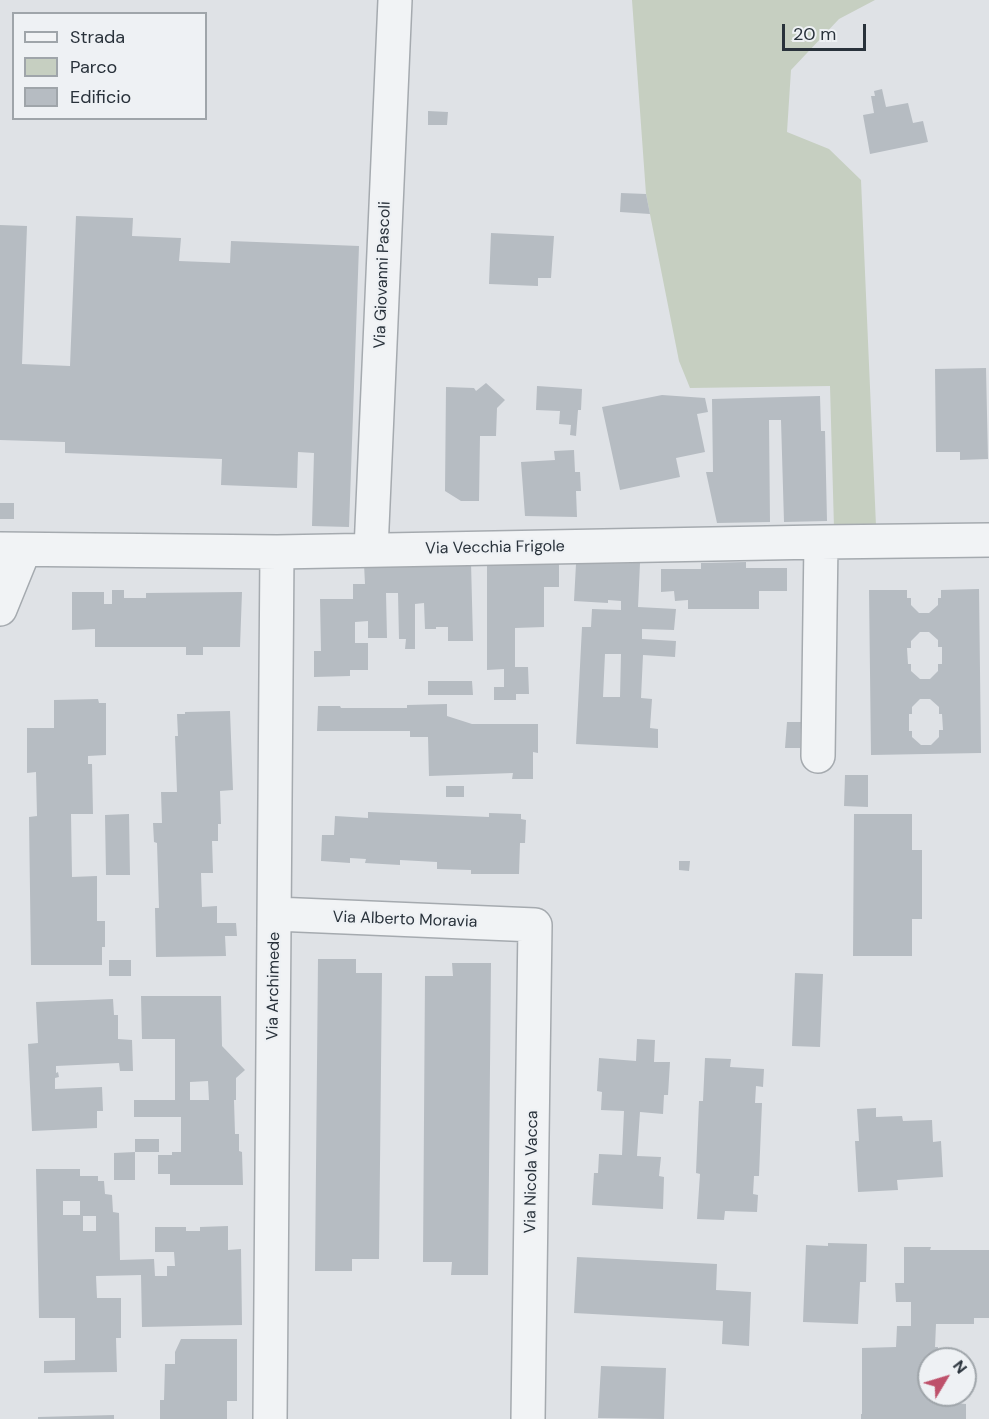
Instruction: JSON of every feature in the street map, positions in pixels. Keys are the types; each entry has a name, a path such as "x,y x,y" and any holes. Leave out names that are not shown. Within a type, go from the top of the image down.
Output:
{"street":[{"name":"Via Giovanni Pascoli","path":"371,550 395,0"},
{"name":"Via Vecchia Frigole","path":"12,549 277,552 989,540"},
{"path":"818,756 821,542"},
{"path":"0,609 12,549"},
{"name":"Via Archimede","path":"270,1419 277,552"},
{"name":"Via Alberto Moravia","path":"275,915 535,925"},
{"name":"Via Nicola Vacca","path":"528,1419 535,925"}],"green space":[{"path":"632,0 875,0 839,19 791,70 787,132 829,149 861,180 876,526 834,528 830,386 690,388 679,361 646,194"}],"building":[{"path":"882,89 886,107 908,103 913,123 923,121 928,142 870,154 863,115 874,113 871,96 875,96 874,91"},
{"path":"428,111 448,112 447,125 428,125"},
{"path":"621,193 646,194 650,214 620,212"},
{"path":"76,216 133,218 132,236 181,238 179,261 230,263 231,241 359,246 349,527 312,526 314,453 298,452 297,488 221,485 222,459 65,453 65,442 0,440 0,225 27,226 22,364 70,366"},
{"path":"491,233 554,236 551,278 538,278 538,286 489,284"},
{"path":"986,368 988,459 960,460 960,452 936,452 935,369"},
{"path":"486,383 505,400 497,408 496,436 480,436 479,501 461,501 445,491 446,387 474,388 476,391"},
{"path":"537,386 582,389 576,436 570,435 571,425 559,424 560,411 536,410"},
{"path":"662,395 705,398 708,412 697,414 705,452 676,458 680,477 620,490 602,407"},
{"path":"820,396 821,431 825,431 827,521 784,522 781,420 769,420 770,522 717,523 706,472 713,472 712,399"},
{"path":"574,450 575,472 580,472 581,491 576,491 577,517 525,516 521,462 555,460 554,451"},
{"path":"0,503 14,503 14,519 0,519"},
{"path":"471,562 473,641 448,641 448,627 425,629 424,603 415,604 415,649 405,649 406,639 399,639 398,593 386,593 387,638 368,638 368,621 355,622 355,643 368,643 368,670 350,670 350,676 314,677 314,651 321,651 320,599 353,599 353,584 365,584 364,564"},
{"path":"487,562 559,562 559,587 544,587 544,627 515,628 515,667 528,667 529,694 516,694 516,700 494,700 494,687 504,687 504,669 487,670"},
{"path":"746,562 746,568 787,568 787,591 759,591 759,609 688,609 688,600 675,601 674,591 661,592 661,569 701,569 701,563"},
{"path":"640,563 638,607 676,609 674,630 642,629 642,639 676,641 675,657 643,655 641,698 652,699 650,728 658,729 658,748 576,744 582,627 591,627 592,609 621,610 621,601 608,600 608,603 574,601 576,564","holes":["605,654 621,654 620,697 603,697"]},
{"path":"979,589 981,753 871,755 869,590 907,590 907,598 911,598 911,605 919,613 929,613 938,605 941,590","holes":["920,632 929,632 938,640 938,647 942,647 942,664 938,664 938,671 930,679 920,679 911,671 911,664 908,664 907,648 911,648 911,641","920,699 930,699 939,707 939,714 942,714 943,730 939,730 939,737 931,745 921,745 912,737 912,731 909,731 909,714 912,714 912,707"]},
{"path":"112,590 124,590 124,598 146,598 146,593 242,592 240,647 203,647 203,655 186,655 186,647 95,647 95,629 72,630 72,592 104,592 104,604 112,604"},
{"path":"428,681 472,681 473,695 428,695"},
{"path":"98,699 99,703 106,703 106,755 88,756 88,764 92,764 93,814 71,814 72,877 97,876 97,921 105,921 102,965 31,965 29,817 37,816 36,772 27,773 27,728 54,728 54,700"},
{"path":"447,704 447,716 472,724 538,724 538,753 533,752 533,779 512,779 513,773 429,776 428,737 410,737 410,731 317,731 318,706 407,708 407,705"},
{"path":"230,711 233,790 220,791 221,824 218,824 218,841 212,841 213,873 201,873 202,907 217,906 217,923 236,923 237,936 225,936 226,956 156,957 155,908 159,908 157,843 154,842 153,823 162,823 161,792 177,792 175,736 178,736 177,714"},
{"path":"787,722 801,722 800,748 785,748"},
{"path":"845,775 868,775 868,807 844,806"},
{"path":"446,786 464,786 464,797 446,797"},
{"path":"368,812 489,817 489,813 521,814 521,819 526,820 525,843 520,843 519,874 471,874 471,870 437,869 437,862 400,860 400,865 365,863 366,859 350,858 350,863 321,861 322,835 334,835 335,816 368,818"},
{"path":"129,814 130,875 106,875 105,815"},
{"path":"854,814 912,814 912,850 922,850 922,919 912,919 912,956 853,956"},
{"path":"679,861 690,861 689,871 679,870"},
{"path":"318,959 356,959 356,973 382,973 379,1259 352,1259 352,1271 315,1271"},
{"path":"109,960 131,960 131,976 109,976"},
{"path":"452,963 491,963 488,1275 451,1275 452,1262 423,1262 425,976 453,976"},
{"path":"795,973 823,974 820,1047 792,1046"},
{"path":"141,996 221,996 222,1046 245,1070 236,1078 236,1100 234,1100 235,1134 239,1134 239,1151 242,1152 243,1185 170,1185 170,1174 158,1174 158,1155 172,1155 172,1152 181,1152 181,1117 134,1117 134,1100 175,1100 175,1039 142,1039","holes":["208,1081 209,1100 190,1100 190,1082"]},
{"path":"113,999 114,1015 118,1015 118,1039 132,1040 133,1071 120,1071 119,1063 56,1066 56,1073 58,1072 59,1077 55,1078 55,1089 102,1087 103,1111 97,1111 97,1128 32,1131 28,1044 38,1043 36,1002"},
{"path":"637,1039 655,1040 654,1062 670,1062 668,1095 664,1095 663,1114 640,1112 637,1156 661,1157 659,1176 664,1177 663,1209 592,1205 594,1173 598,1173 599,1154 622,1155 624,1111 601,1110 602,1092 597,1091 599,1058 636,1061"},
{"path":"705,1058 731,1059 730,1067 764,1069 763,1087 756,1086 755,1103 762,1103 759,1176 754,1176 753,1194 758,1195 757,1212 725,1211 724,1220 697,1219 700,1174 696,1173 699,1101 703,1101"},
{"path":"876,1108 876,1117 902,1116 903,1121 932,1120 933,1142 941,1141 943,1177 897,1180 898,1190 858,1192 855,1141 859,1141 857,1109"},
{"path":"135,1139 159,1139 159,1152 135,1152"},
{"path":"135,1152 135,1180 114,1180 114,1153"},
{"path":"36,1169 80,1169 80,1176 98,1176 98,1181 104,1181 105,1194 112,1195 113,1212 119,1213 120,1260 154,1259 155,1276 167,1276 167,1266 175,1266 174,1252 155,1252 155,1227 186,1227 186,1231 200,1231 200,1227 228,1226 228,1250 241,1249 242,1325 142,1327 141,1275 96,1276 97,1298 121,1298 121,1338 116,1338 117,1372 44,1373 44,1361 75,1360 75,1318 39,1318","holes":["63,1201 80,1201 80,1215 63,1215","83,1216 96,1216 96,1231 83,1231"]},
{"path":"828,1243 867,1244 866,1282 860,1282 858,1324 803,1322 806,1245 828,1246"},
{"path":"904,1247 931,1247 930,1250 989,1250 989,1318 974,1318 974,1324 936,1324 935,1347 917,1347 917,1407 966,1407 966,1419 861,1419 862,1348 896,1347 897,1326 911,1326 911,1302 896,1302 895,1283 904,1283"},
{"path":"577,1257 717,1264 716,1290 751,1292 749,1346 722,1344 723,1321 574,1313"},
{"path":"181,1339 237,1339 237,1401 227,1401 227,1419 160,1419 160,1400 164,1400 165,1364 175,1364 175,1352"},
{"path":"601,1366 666,1368 664,1419 598,1418"},
{"path":"114,1415 114,1419 38,1419 38,1417"}]}
